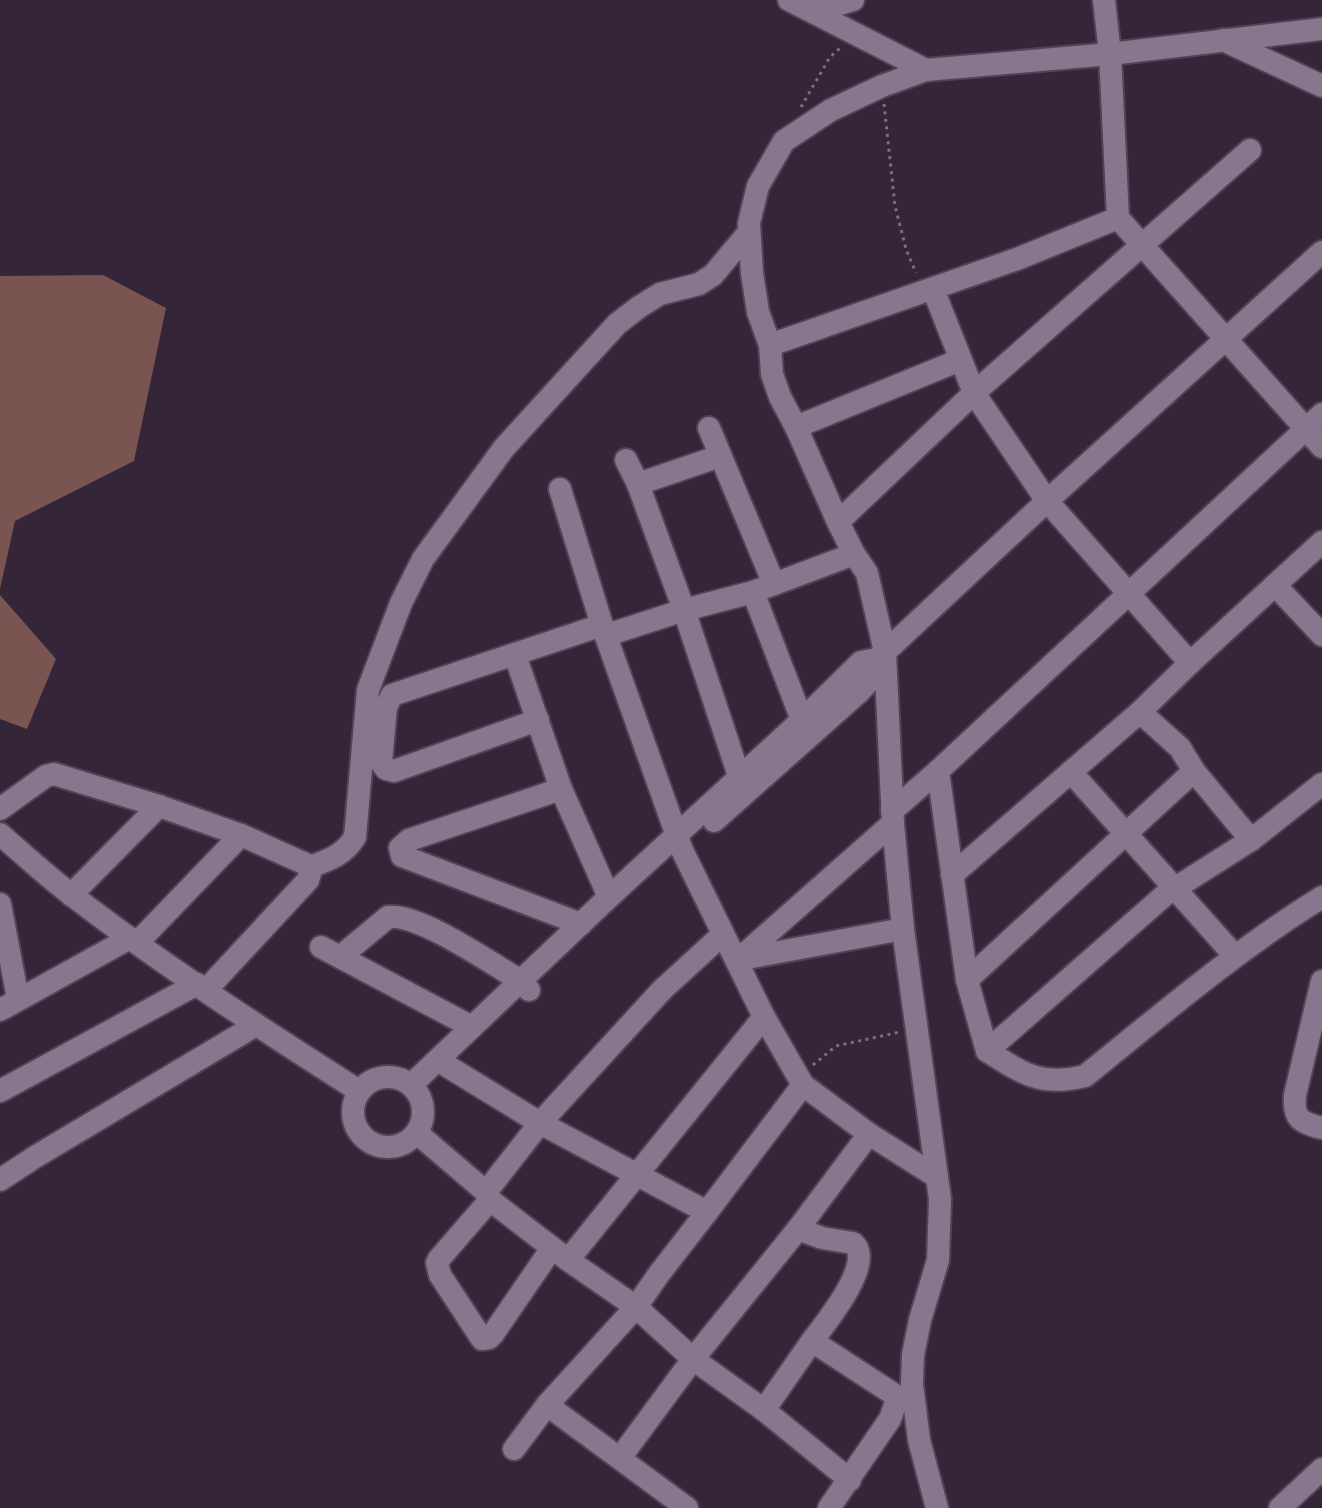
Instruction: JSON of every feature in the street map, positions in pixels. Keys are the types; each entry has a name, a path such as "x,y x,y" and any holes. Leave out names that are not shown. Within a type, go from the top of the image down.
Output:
{"street":[{"path":"789,0 926,70"},
{"path":"814,12 853,0"},
{"path":"1104,0 1110,54 1118,218 1225,338 1314,422 1322,447"},
{"path":"829,1508 890,1419 905,1391 920,1320 938,1260 940,1199 903,929 881,656 867,573 854,554 838,522 796,427 784,406 772,374 770,345 758,312 752,273 749,223 758,186 784,141 831,110 882,86 926,70 1110,54 1322,29"},
{"path":"1222,40 1322,86"},
{"path":"838,522 974,393 1250,150"},
{"path":"770,345 1017,259 1118,218"},
{"path":"310,867 338,855 348,848 355,837 368,690 401,603 423,560 504,448 617,324 660,294 699,284 713,275 749,232"},
{"path":"415,1089 447,1066 609,897 680,842 859,692 873,677 881,656 1047,501 1322,252"},
{"path":"927,291 974,393 1047,501 1190,663"},
{"path":"796,427 960,360"},
{"path":"737,960 1314,422"},
{"path":"710,428 774,584"},
{"path":"638,484 720,456"},
{"path":"627,460 684,610 739,776"},
{"path":"560,489 605,630 680,842 722,935 737,960 764,1017 799,1079 869,1134 937,1177"},
{"path":"952,875 1140,712 1322,542"},
{"path":"538,720 393,771 382,766 386,706 392,695 515,654 753,592 854,554"},
{"path":"1275,585 1322,635"},
{"path":"753,592 802,720"},
{"path":"515,654 561,789 609,897"},
{"path":"415,1089 472,1027 525,985 680,842 739,776 802,720 861,662 881,656"},
{"path":"1140,712 1180,748 1194,771 1251,840"},
{"path":"938,771 967,980 987,1052 1038,1078 1057,1082 1085,1076 1235,956 1322,897"},
{"path":"967,980 1194,771"},
{"path":"1071,772 1235,956"},
{"path":"0,809 46,776 54,774 159,806 241,835 305,862 310,867 311,874 300,891 201,987 0,1091"},
{"path":"987,1052 1139,916 1175,888 1251,840 1322,784"},
{"path":"561,789 408,840 403,844 400,853 402,856 581,924"},
{"path":"71,895 159,806"},
{"path":"0,834 71,895 256,1025 359,1091"},
{"path":"0,904 9,1005 134,940 241,835"},
{"path":"472,1027 331,952 388,917 398,916 443,935 525,985"},
{"path":"737,960 903,929"},
{"path":"722,935 662,990 540,1123 439,1259 437,1263 440,1275 482,1339 485,1340 493,1334 560,1254 637,1173 764,1017"},
{"path":"1322,981 1294,1095 1294,1106 1299,1119 1322,1128"},
{"path":"0,1180 256,1025"},
{"path":"447,1066 540,1123 707,1212"},
{"path":"382,1077 396,1077 415,1089 423,1107 423,1121 417,1133 406,1143 393,1147 379,1147 366,1141 357,1131 352,1117 353,1104 359,1091 369,1082 382,1077"},
{"path":"514,1449 547,1405 636,1307 707,1212 799,1079"},
{"path":"417,1133 488,1196 560,1254 636,1307 693,1359 764,1410 850,1480"},
{"path":"620,1458 693,1359 798,1229 869,1134"},
{"path":"764,1410 839,1305 852,1283 859,1261 859,1251 853,1243 822,1238 798,1229"},
{"path":"812,1341 905,1391 937,1508"},
{"path":"547,1405 687,1508"},
{"path":"1280,1508 1322,1469"}],"path":[{"path":"798,112 830,57 855,33"},
{"path":"882,86 895,206 906,249 927,291"},
{"path":"799,1079 836,1046 917,1029"}],"shaded area":[{"path":"103,275 166,308 134,461 15,521 0,589 0,276"},
{"path":"0,595 56,659 27,729 0,719"}]}
